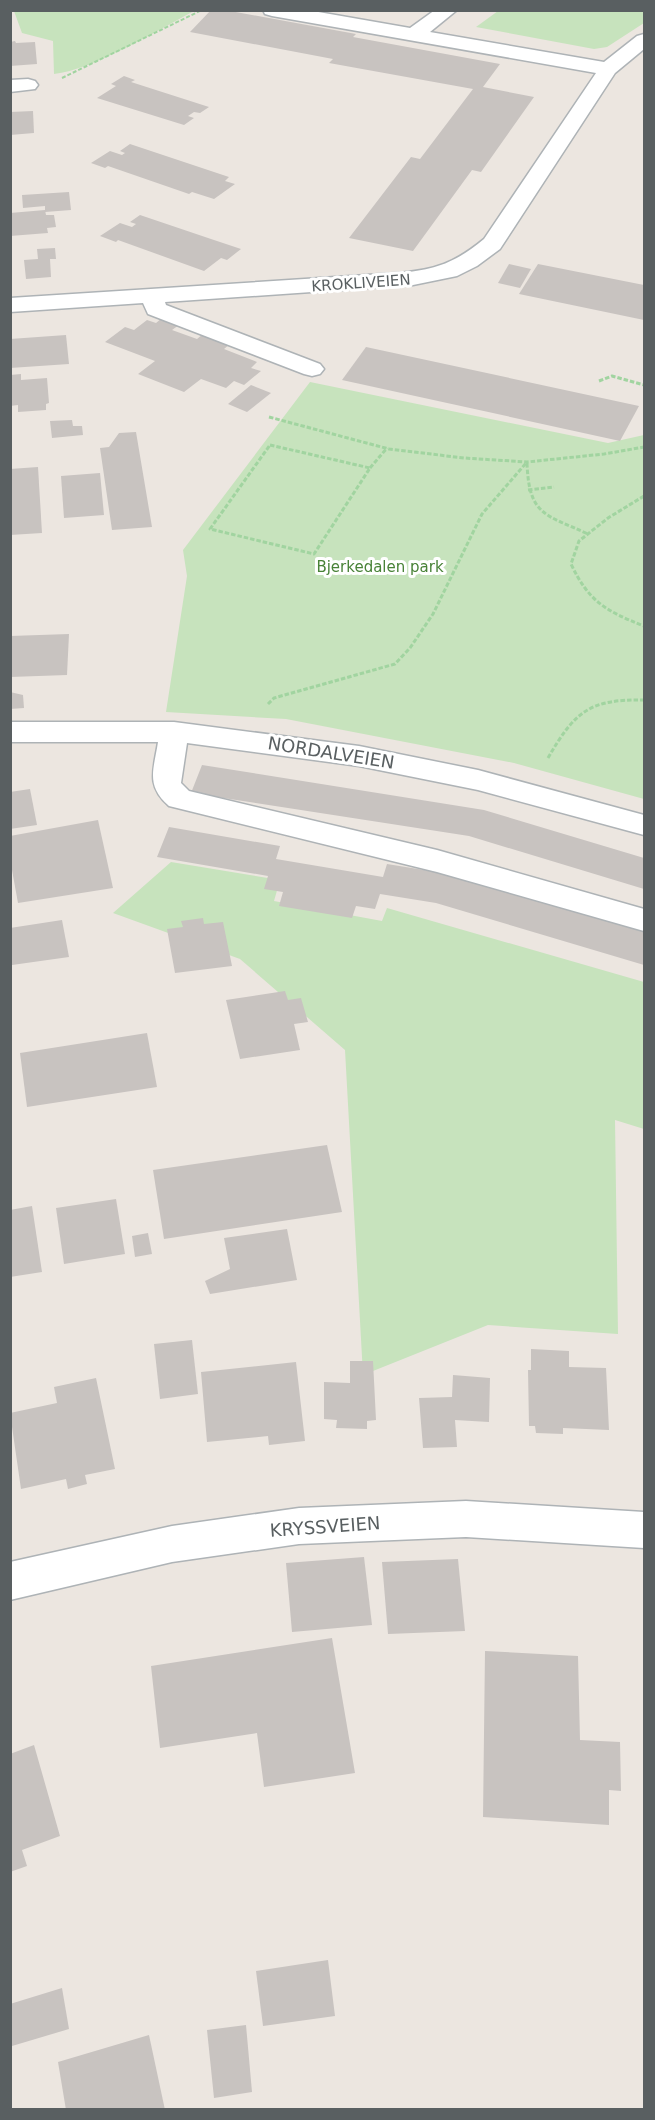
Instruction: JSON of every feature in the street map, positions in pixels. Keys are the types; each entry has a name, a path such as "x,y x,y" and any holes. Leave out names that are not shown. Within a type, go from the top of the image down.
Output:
{"street":[{"path":"272,10 608,69"},
{"path":"413,35 448,10"},
{"name":"KROKLIVEIEN","path":"10,305 398,280 438,276 468,264 492,244 608,69 645,40"},
{"path":"152,296 156,309 312,369"},
{"name":"NORDALVEIEN","path":"10,732 174,732 359,756 478,780 645,825"},
{"path":"174,732 166,783 179,799 437,861 645,920"},
{"name":"KRYSSVEIEN","path":"10,1581 172,1544 299,1526 466,1519 645,1530"}],"path":[{"path":"20,85 65,78 202,10"},
{"path":"599,381 612,376 645,385"},
{"path":"269,417 387,448 465,458 527,462 645,447"},
{"path":"370,468 270,445 210,529 314,554 370,468 387,448"},
{"path":"527,462 528,489 542,513 588,534"},
{"path":"260,710 274,698 395,664 409,652 443,598 477,521 527,462"},
{"path":"528,489 554,487"},
{"path":"644,627 612,614 582,588 571,564 579,541 608,518 645,496"},
{"path":"544,765 554,746 590,707 611,701 645,700"}],"green space":[{"path":"14,10 194,11 106,57 70,71 54,74 53,41 22,33"},
{"path":"498,11 644,11 644,23 607,47 594,49 476,27"},
{"name":"Bjerkedalen park","path":"310,382 608,443 644,435 644,799 514,763 286,719 166,712 187,576 183,550"},
{"path":"171,862 280,880 274,901 382,921 387,908 644,982 644,1129 615,1120 618,1334 488,1325 363,1375 345,1050 240,959 113,913"}],"building":[{"path":"211,10 225,10 356,34 353,37 500,64 483,87 534,97 481,172 472,170 413,251 349,238 411,157 420,159 473,89 329,63 333,59 190,32"},
{"path":"15,41 16,43 35,42 37,64 10,66 10,42"},
{"path":"124,76 135,80 131,82 209,107 200,113 194,112 188,116 194,118 184,125 97,98 116,86 111,84"},
{"path":"33,111 34,133 10,135 10,112"},
{"path":"130,144 229,177 225,181 235,184 214,199 192,192 189,194 108,166 105,168 91,163 110,151 122,155 125,153 120,151"},
{"path":"69,192 71,210 45,212 45,206 23,208 22,195"},
{"path":"45,210 46,215 54,215 56,227 47,228 48,233 10,236 10,213"},
{"path":"140,215 241,249 227,260 221,258 204,271 118,240 116,242 100,236 120,223 132,227 136,224 130,222"},
{"path":"55,248 56,259 50,259 51,277 26,279 24,260 38,259 37,249"},
{"path":"509,264 531,269 520,288 498,283"},
{"path":"538,264 644,285 644,320 519,294"},
{"path":"162,318 179,325 172,330 197,339 203,334 230,344 224,349 257,362 251,368 261,371 244,385 234,381 226,388 201,379 184,392 138,374 155,361 105,342 125,327 134,330 147,320 156,323"},
{"path":"66,335 69,364 10,368 10,339"},
{"path":"366,347 639,406 620,441 342,380"},
{"path":"21,374 21,380 47,378 49,403 46,404 46,410 18,412 18,405 10,406 10,375"},
{"path":"251,385 271,393 247,412 228,404"},
{"path":"72,420 73,426 82,426 83,435 52,438 50,421"},
{"path":"136,432 152,527 112,530 100,448 109,447 119,433"},
{"path":"38,467 42,533 10,535 10,469"},
{"path":"100,473 104,515 64,518 61,476"},
{"path":"69,634 67,675 10,677 10,636"},
{"path":"10,692 23,695 24,708 10,709"},
{"path":"202,765 484,810 644,858 644,889 469,836 191,793"},
{"path":"30,789 37,825 10,829 10,792"},
{"path":"98,820 113,888 18,903 10,859 10,836"},
{"path":"169,827 280,846 276,859 383,877 387,864 449,874 561,906 644,931 644,965 436,903 380,894 375,909 356,906 352,918 279,906 283,892 264,889 268,876 157,857"},
{"path":"203,918 204,924 223,922 232,966 175,973 167,929 183,927 181,921"},
{"path":"62,920 69,957 12,965 10,928"},
{"path":"285,991 288,1000 301,998 308,1022 294,1024 300,1050 240,1059 226,1000"},
{"path":"147,1033 157,1087 27,1107 20,1053"},
{"path":"327,1145 342,1212 164,1239 153,1170"},
{"path":"116,1199 125,1254 64,1264 56,1208"},
{"path":"32,1206 42,1272 10,1277 10,1210"},
{"path":"287,1229 297,1280 210,1294 205,1281 230,1269 224,1238"},
{"path":"148,1233 152,1254 135,1257 132,1236"},
{"path":"192,1340 198,1394 160,1399 154,1344"},
{"path":"531,1349 569,1351 569,1367 606,1368 609,1430 563,1428 563,1434 536,1433 535,1426 529,1426 528,1370 531,1370"},
{"path":"350,1361 373,1361 376,1420 367,1421 367,1429 336,1428 337,1420 324,1419 324,1382 350,1383"},
{"path":"296,1362 305,1441 269,1445 268,1436 207,1442 201,1372"},
{"path":"453,1375 490,1378 489,1422 455,1420 457,1447 423,1448 419,1398 452,1397"},
{"path":"96,1378 115,1469 85,1475 87,1484 68,1489 66,1479 21,1489 10,1413 57,1403 54,1387"},
{"path":"364,1557 372,1625 292,1632 286,1563"},
{"path":"458,1559 465,1631 388,1634 382,1562"},
{"path":"332,1638 355,1773 264,1787 257,1733 160,1748 151,1666"},
{"path":"485,1651 578,1656 580,1740 620,1742 621,1791 609,1790 609,1825 483,1817"},
{"path":"34,1745 60,1836 22,1850 27,1866 10,1872 10,1754"},
{"path":"328,1960 335,2016 263,2026 256,1971"},
{"path":"62,1988 69,2029 12,2046 10,2004"},
{"path":"246,2025 252,2092 214,2098 207,2030"},
{"path":"149,2035 165,2110 66,2110 58,2062"}]}
